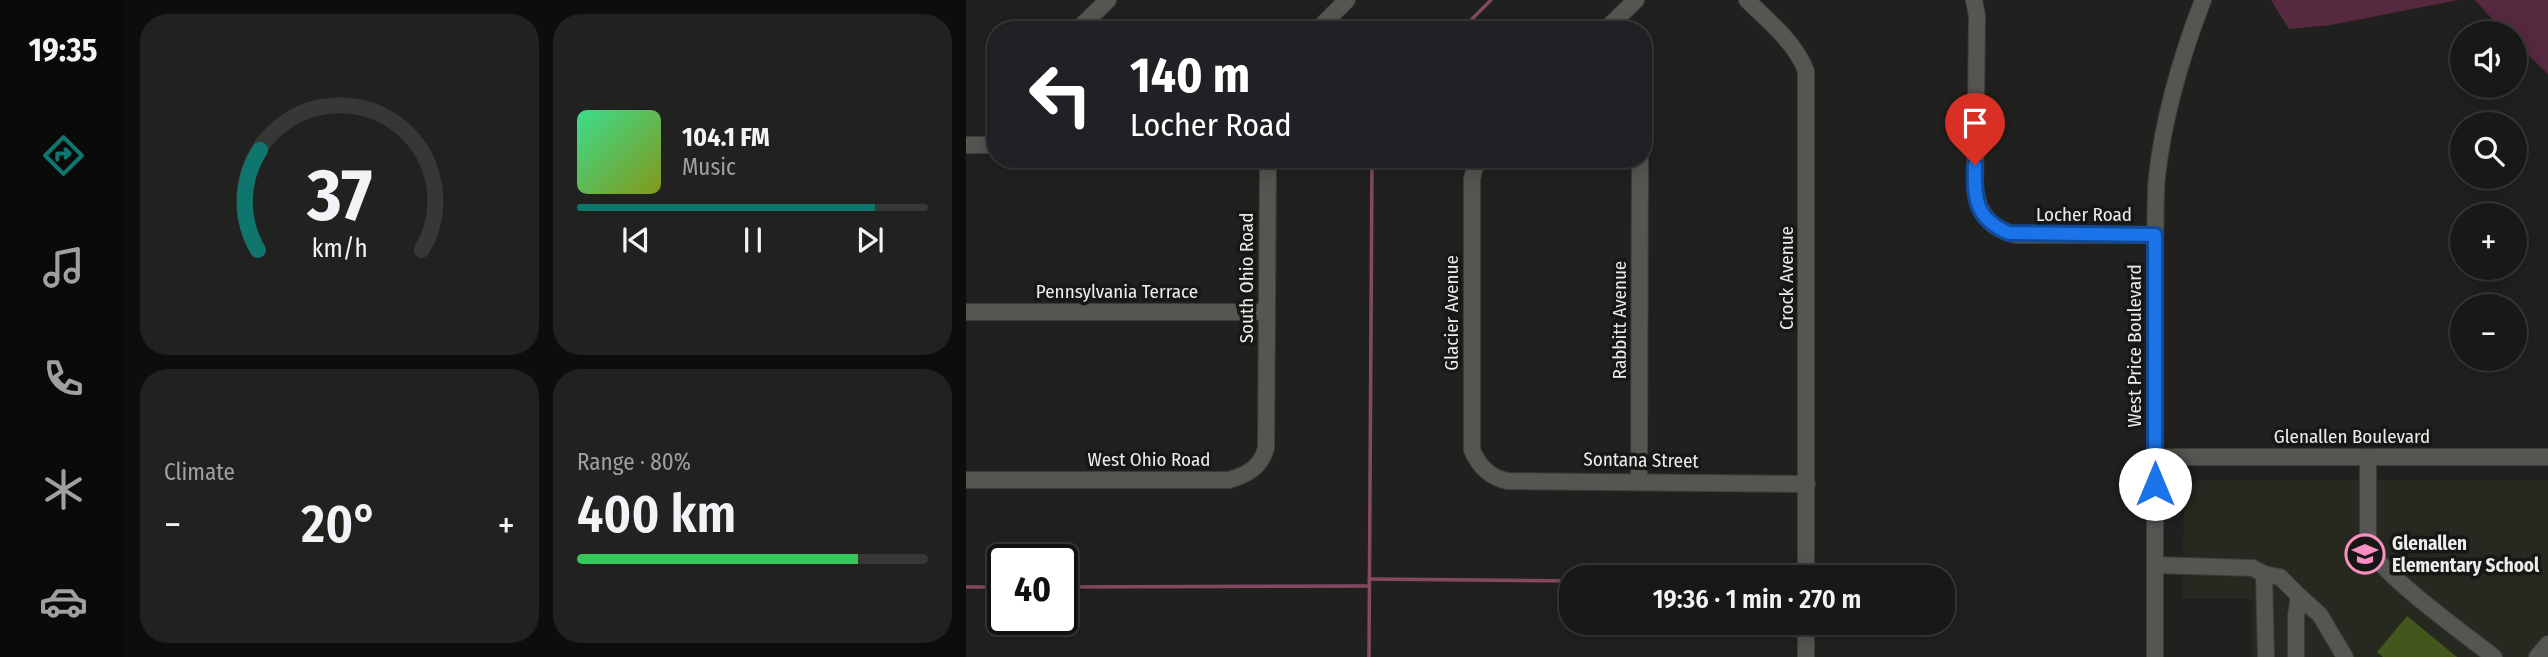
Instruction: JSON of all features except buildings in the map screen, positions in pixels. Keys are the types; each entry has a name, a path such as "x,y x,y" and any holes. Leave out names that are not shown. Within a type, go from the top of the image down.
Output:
{"street":[{"path":"1086,21 1108,0"},
{"path":"1326,21 1347,0"},
{"path":"1614,21 1636,0"},
{"name":"Crock Avenue","path":"1747,0 1791,44 1801,57 1806,71 1806,565"},
{"name":"Locher Road","path":"1974,0 1977,16 1975,190 1981,211 1988,221 1998,229 2016,235 2155,235"},
{"name":"West Price Boulevard","path":"2155,657 2157,177 2166,121 2186,44 2203,0"},
{"path":"966,145 987,145"},
{"name":"South Ohio Road","path":"1267,397 1268,168"},
{"name":"Glacier Avenue","path":"1475,168 1472,179 1472,450 1480,465"},
{"name":"Rabbitt Avenue","path":"1639,481 1640,168"},
{"name":"Pennsylvania Terrace","path":"966,312 1267,312"},
{"name":"West Ohio Road","path":"966,480 1229,480 1243,477 1253,470 1265,454 1267,397"},
{"name":"Glenallen Boulevard","path":"2155,457 2548,457"},
{"path":"2368,457 2368,544 2372,555 2419,598 2494,657"},
{"name":"Sontana Street","path":"1480,465 1489,474 1507,481 1807,484"},
{"path":"2155,565 2253,569 2280,578 2320,615 2345,657"},
{"path":"2264,574 2266,657"},
{"path":"2296,657 2299,596"},
{"path":"1806,635 1806,657"},
{"path":"2537,657 2548,644"}],"shaded area":[{"path":"2271,0 2458,0 2331,25 2289,29"},
{"path":"2475,0 2548,0 2548,74 2527,54 2527,21 2494,21"},
{"name":"Glenallen Elementary School","path":"2197,480 2548,480 2548,657 2252,657 2252,599 2182,599 2184,489"}],"waterway":[{"path":"1470,21 1491,0"},
{"path":"1369,657 1372,168"},
{"path":"1369,579 1559,581"},
{"path":"1078,587 1368,586"},
{"path":"966,587 987,587"}],"place":[{"name":"Glenallen Elementary School","path":"2365,554"}],"route":[{"path":"1975,165 1977,201 1988,221 1998,229 2016,235 2155,235 2155,484"}]}
